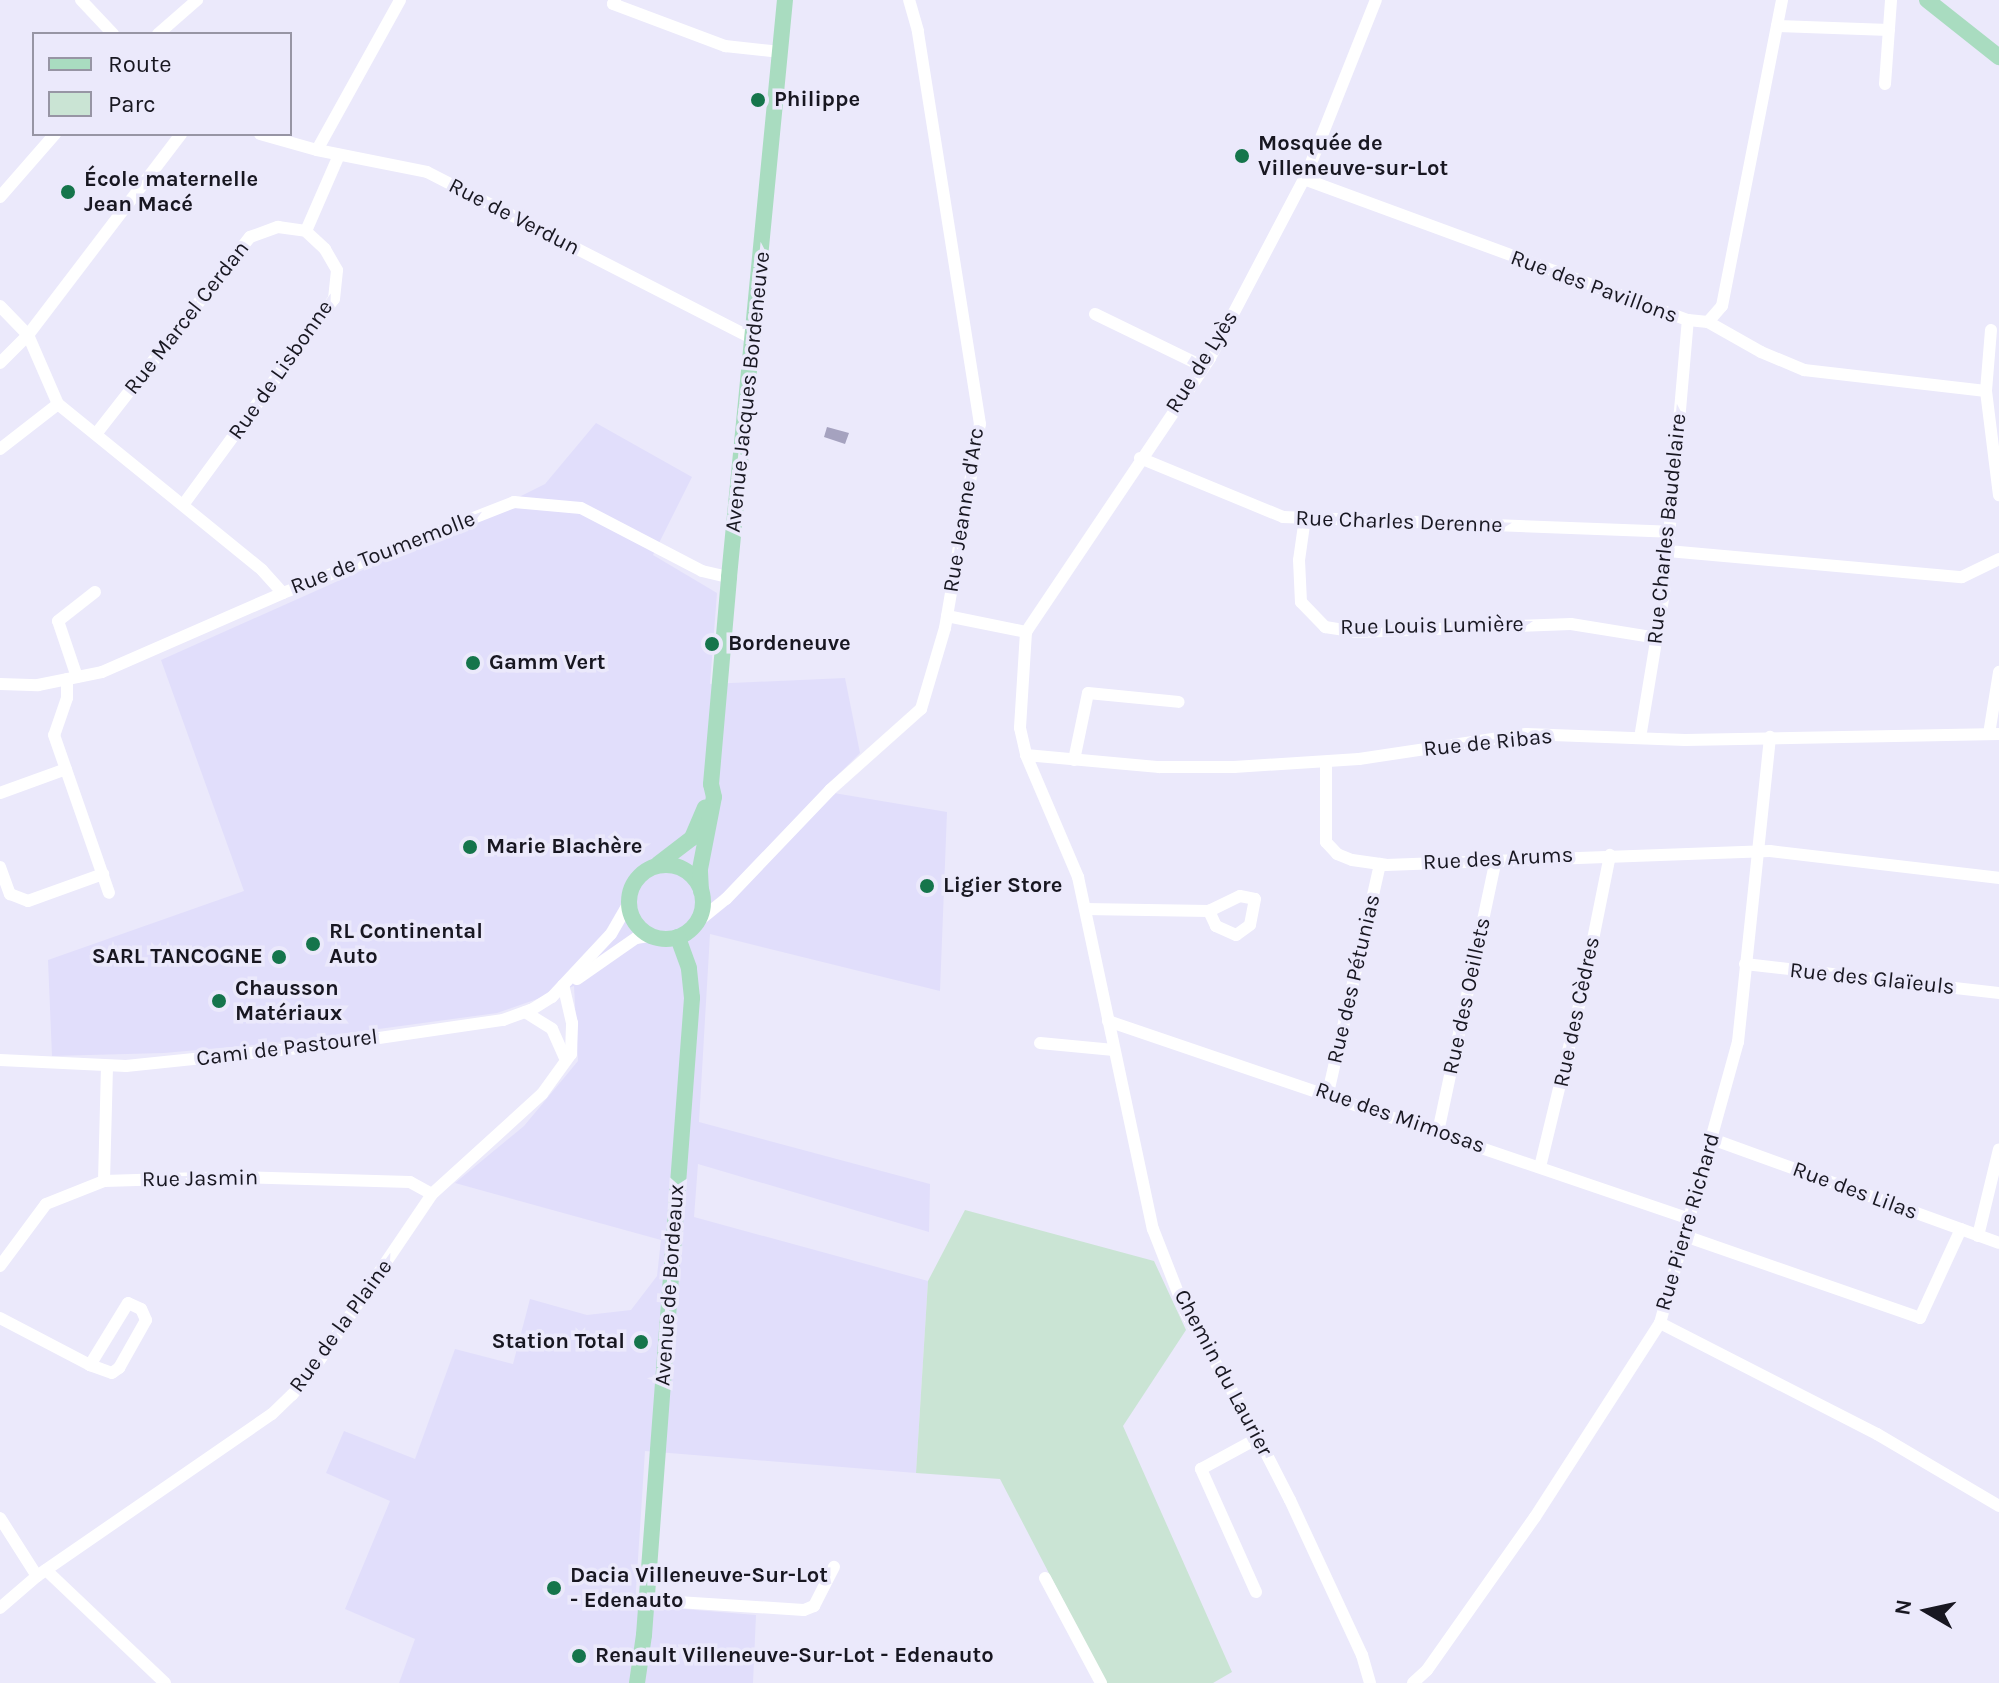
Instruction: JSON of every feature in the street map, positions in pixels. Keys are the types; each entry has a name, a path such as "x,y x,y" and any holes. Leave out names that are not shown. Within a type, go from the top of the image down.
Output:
{"main road":[{"name":"Avenue Jacques Bordeneuve","path":"653,867 692,838 704,813 711,784 785,0"},
{"path":"1927,0 1999,57"},
{"name":"Avenue Jacques Bordeneuve","path":"701,891 700,869 714,797 711,784"},
{"path":"663,865 683,869 701,891 701,912 696,923 678,937 651,936 637,926 629,903 636,879 653,867 663,865"},
{"name":"Avenue de Bordeaux","path":"645,1683 646,1600 692,998 689,968 678,937"},
{"name":"Avenue de Bordeaux","path":"637,1683 644,1635"}],"street":[{"path":"81,0 111,32"},
{"path":"160,32 197,0"},
{"path":"317,150 400,0"},
{"path":"600,0 614,2 725,46 781,52"},
{"name":"Rue Jeanne d'Arc","path":"696,923 731,893 830,790 921,709 928,695 947,616 980,424 918,31 909,0"},
{"name":"Rue de Lyès","path":"1026,632 1204,367 1304,179 1376,0"},
{"name":"Rue des Pavillons","path":"1304,179 1688,320 1708,322 1722,306 1782,0"},
{"path":"1885,84 1891,0"},
{"path":"1777,26 1889,30"},
{"path":"0,197 53,136"},
{"path":"0,363 28,335 179,136"},
{"name":"Rue de Verdun","path":"267,136 339,155 427,172 754,339"},
{"path":"306,231 339,155"},
{"name":"Rue Marcel Cerdan","path":"96,434 250,237 278,227 306,231"},
{"name":"Rue de Lisbonne","path":"183,505 334,299 337,270 325,249 306,231"},
{"name":"Rue de Toumemolle","path":"0,306 28,335 58,404 262,570 283,593 514,502 581,508 702,571 729,577"},
{"path":"1095,314 1204,367"},
{"name":"Rue Charles Baudelaire","path":"1640,738 1668,551 1688,320"},
{"path":"1708,322 1761,352 1804,370 1986,391"},
{"path":"1991,330 1986,391 1999,495"},
{"path":"0,449 58,404"},
{"name":"Rue Charles Derenne","path":"1140,458 1283,517 1670,532"},
{"name":"Rue Louis Lumière","path":"1305,518 1299,560 1301,602 1325,627 1355,632 1571,624 1657,638"},
{"path":"1668,551 1962,577 1999,559"},
{"path":"95,592 58,621 72,678 54,735 109,893"},
{"path":"0,684 38,685 102,672 283,593"},
{"path":"947,616 1026,632"},
{"name":"Chemin du Laurier","path":"1026,632 1020,728 1026,755 1078,877 1153,1229 1186,1313 1258,1438 1362,1655 1370,1683"},
{"path":"1994,734 1999,672"},
{"path":"1074,760 1088,693 1179,702"},
{"name":"Rue de Ribas","path":"1026,755 1174,767 1326,763 1526,734 1640,738 1994,734"},
{"name":"Rue Pierre Richard","path":"1413,1683 1427,1670 1535,1517 1660,1323 1738,1042 1770,737"},
{"name":"Rue des Arums","path":"1326,763 1326,842 1337,854 1352,860 1380,864 1757,853"},
{"path":"0,793 66,769"},
{"path":"1757,853 1770,851 1999,878"},
{"name":"Rue des Cèdres","path":"1540,1167 1582,994 1610,855"},
{"name":"Rue des Oeillets","path":"1438,1132 1496,860"},
{"name":"Rue des Pétunias","path":"1328,1093 1380,864"},
{"path":"0,867 10,894 28,901 103,874"},
{"path":"701,891 731,893"},
{"name":"Cami de Pastourel","path":"0,1060 107,1066 338,1044 503,1020 552,997 611,934 629,903"},
{"path":"1085,909 1209,911"},
{"name":"Cami de Pastourel","path":"563,985 636,938 651,936"},
{"name":"Rue des Glaïeuls","path":"1745,964 1999,993"},
{"path":"563,985 573,1044 566,1060"},
{"path":"525,1012 552,1029 566,1060"},
{"name":"Rue des Mimosas","path":"1108,1021 1328,1093 1690,1219"},
{"path":"1040,1043 1114,1050"},
{"name":"Rue de la Plaine","path":"0,1608 42,1573 272,1414 292,1395 331,1345 432,1194 542,1094 566,1060"},
{"path":"104,1181 107,1066"},
{"name":"Rue des Lilas","path":"1712,1139 1999,1243"},
{"path":"1978,1236 1999,1149"},
{"name":"Rue Jasmin","path":"0,1266 46,1204 104,1181 234,1177 410,1182 432,1194"},
{"path":"1685,1236 1920,1318 1961,1229"},
{"path":"0,1318 90,1365 107,1373 119,1368 146,1320 141,1309 128,1303 90,1365"},
{"path":"1660,1323 1877,1434 1999,1506"},
{"path":"1201,1469 1258,1438"},
{"path":"1195,1455 1256,1592"},
{"path":"0,1518 42,1573 165,1683"},
{"path":"646,1600 804,1610 814,1606 834,1567"},
{"path":"1045,1578 1101,1683"}],"shaded area":[{"path":"596,423 692,477 653,555 717,593 710,684 845,678 860,753 822,791 947,812 940,991 710,934 699,1122 930,1184 929,1232 698,1164 694,1217 928,1281 916,1473 645,1451 635,1605 756,1615 753,1683 399,1683 415,1639 345,1609 390,1501 326,1473 344,1431 415,1459 455,1349 513,1364 530,1299 587,1315 631,1310 657,1276 661,1240 455,1183 524,1126 578,1061 574,986 497,1013 275,1043 164,1053 52,1056 48,960 244,891 161,660 461,526 545,484"},
{"path":"827,427 849,433 845,444 824,437"}],"green space":[{"path":"965,1210 1154,1261 1186,1330 1123,1426 1232,1672 1213,1683 1106,1683 1000,1479 916,1473 928,1281"}],"place":[{"name":"Philippe","path":"758,100"},
{"name":"Mosquée de Villeneuve-sur-Lot","path":"1242,156"},
{"name":"École maternelle Jean Macé","path":"68,192"},
{"name":"Bordeneuve","path":"712,644"},
{"name":"Gamm Vert","path":"473,663"},
{"name":"Marie Blachère","path":"470,847"},
{"name":"Ligier Store","path":"927,886"},
{"name":"RL Continental Auto","path":"313,944"},
{"name":"SARL TANCOGNE","path":"279,957"},
{"name":"Chausson Matériaux","path":"219,1001"},
{"name":"Station Total","path":"641,1342"},
{"name":"Dacia Villeneuve-Sur-Lot - Edenauto","path":"554,1588"},
{"name":"Renault Villeneuve-Sur-Lot - Edenauto","path":"579,1656"}]}
